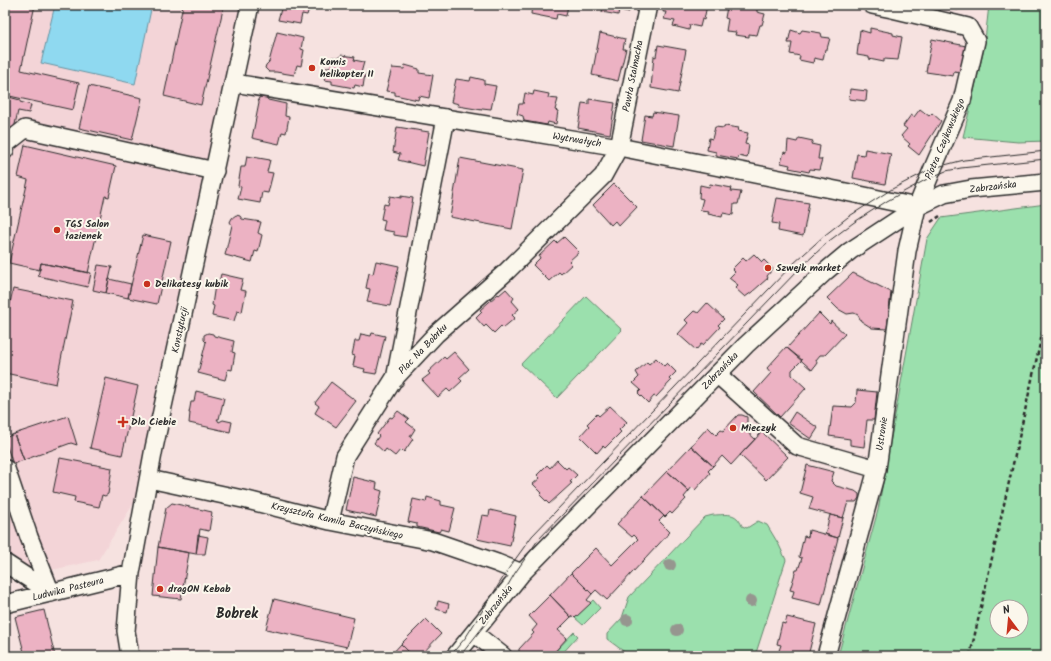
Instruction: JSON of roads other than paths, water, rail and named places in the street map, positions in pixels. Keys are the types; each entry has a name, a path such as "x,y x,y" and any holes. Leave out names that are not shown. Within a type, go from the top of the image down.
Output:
{"street":[{"name":"Konstytucji","path":"130,656 126,630 131,573 154,448 250,5"},
{"name":"Pawła Stalmacha","path":"619,147 648,5"},
{"name":"Piotra Czajkowskiego","path":"872,5 893,7 968,27 976,41 962,101 932,168 917,207"},
{"name":"Wytrwałych","path":"234,84 619,147 841,190 917,207"},
{"name":"Plac Na Bobrku","path":"394,379 446,118"},
{"path":"5,150 6,144 25,129 215,171"},
{"name":"Plac Na Bobrku","path":"394,379 436,334 506,272 603,176 619,147"},
{"name":"Zabrzańska","path":"455,656 522,573 717,374 778,315 850,251 917,207 944,194 1038,182"},
{"name":"Ustronie","path":"826,656 877,469 907,250 917,207"},
{"path":"717,374 797,446 877,469"},
{"path":"330,521 344,456 394,379"},
{"path":"6,469 29,536 51,593"},
{"name":"Krzysztofa Kamila Baczyńskiego","path":"149,479 247,500 330,521 433,541 522,573"},
{"path":"5,563 51,593"},
{"name":"Ludwika Pasteura","path":"5,604 131,573"},
{"path":"474,633 503,656"}],"water":[{"path":"55,5 152,5 135,84 41,63"}],"tram line":[{"path":"450,656 466,637 509,568 532,536 793,264 825,235 848,217 892,189 933,168 964,160 1046,151"},
{"path":"460,656 486,623 515,573 538,540 799,269 829,241 887,201 929,178 946,171 1046,159"}],"place":[{"name":"Komis helikopter II","path":"312,68"},
{"name":"TGS Salon łazienek","path":"57,230"},
{"name":"Szwejk market","path":"768,268"},
{"name":"Delikatesy kubik","path":"147,284"},
{"name":"Dla Ciebie","path":"123,422"},
{"name":"Mieczyk","path":"733,428"},
{"name":"dragON Kebab","path":"160,589"}],"district":[{"name":"Bobrek","path":"237,614"}]}
